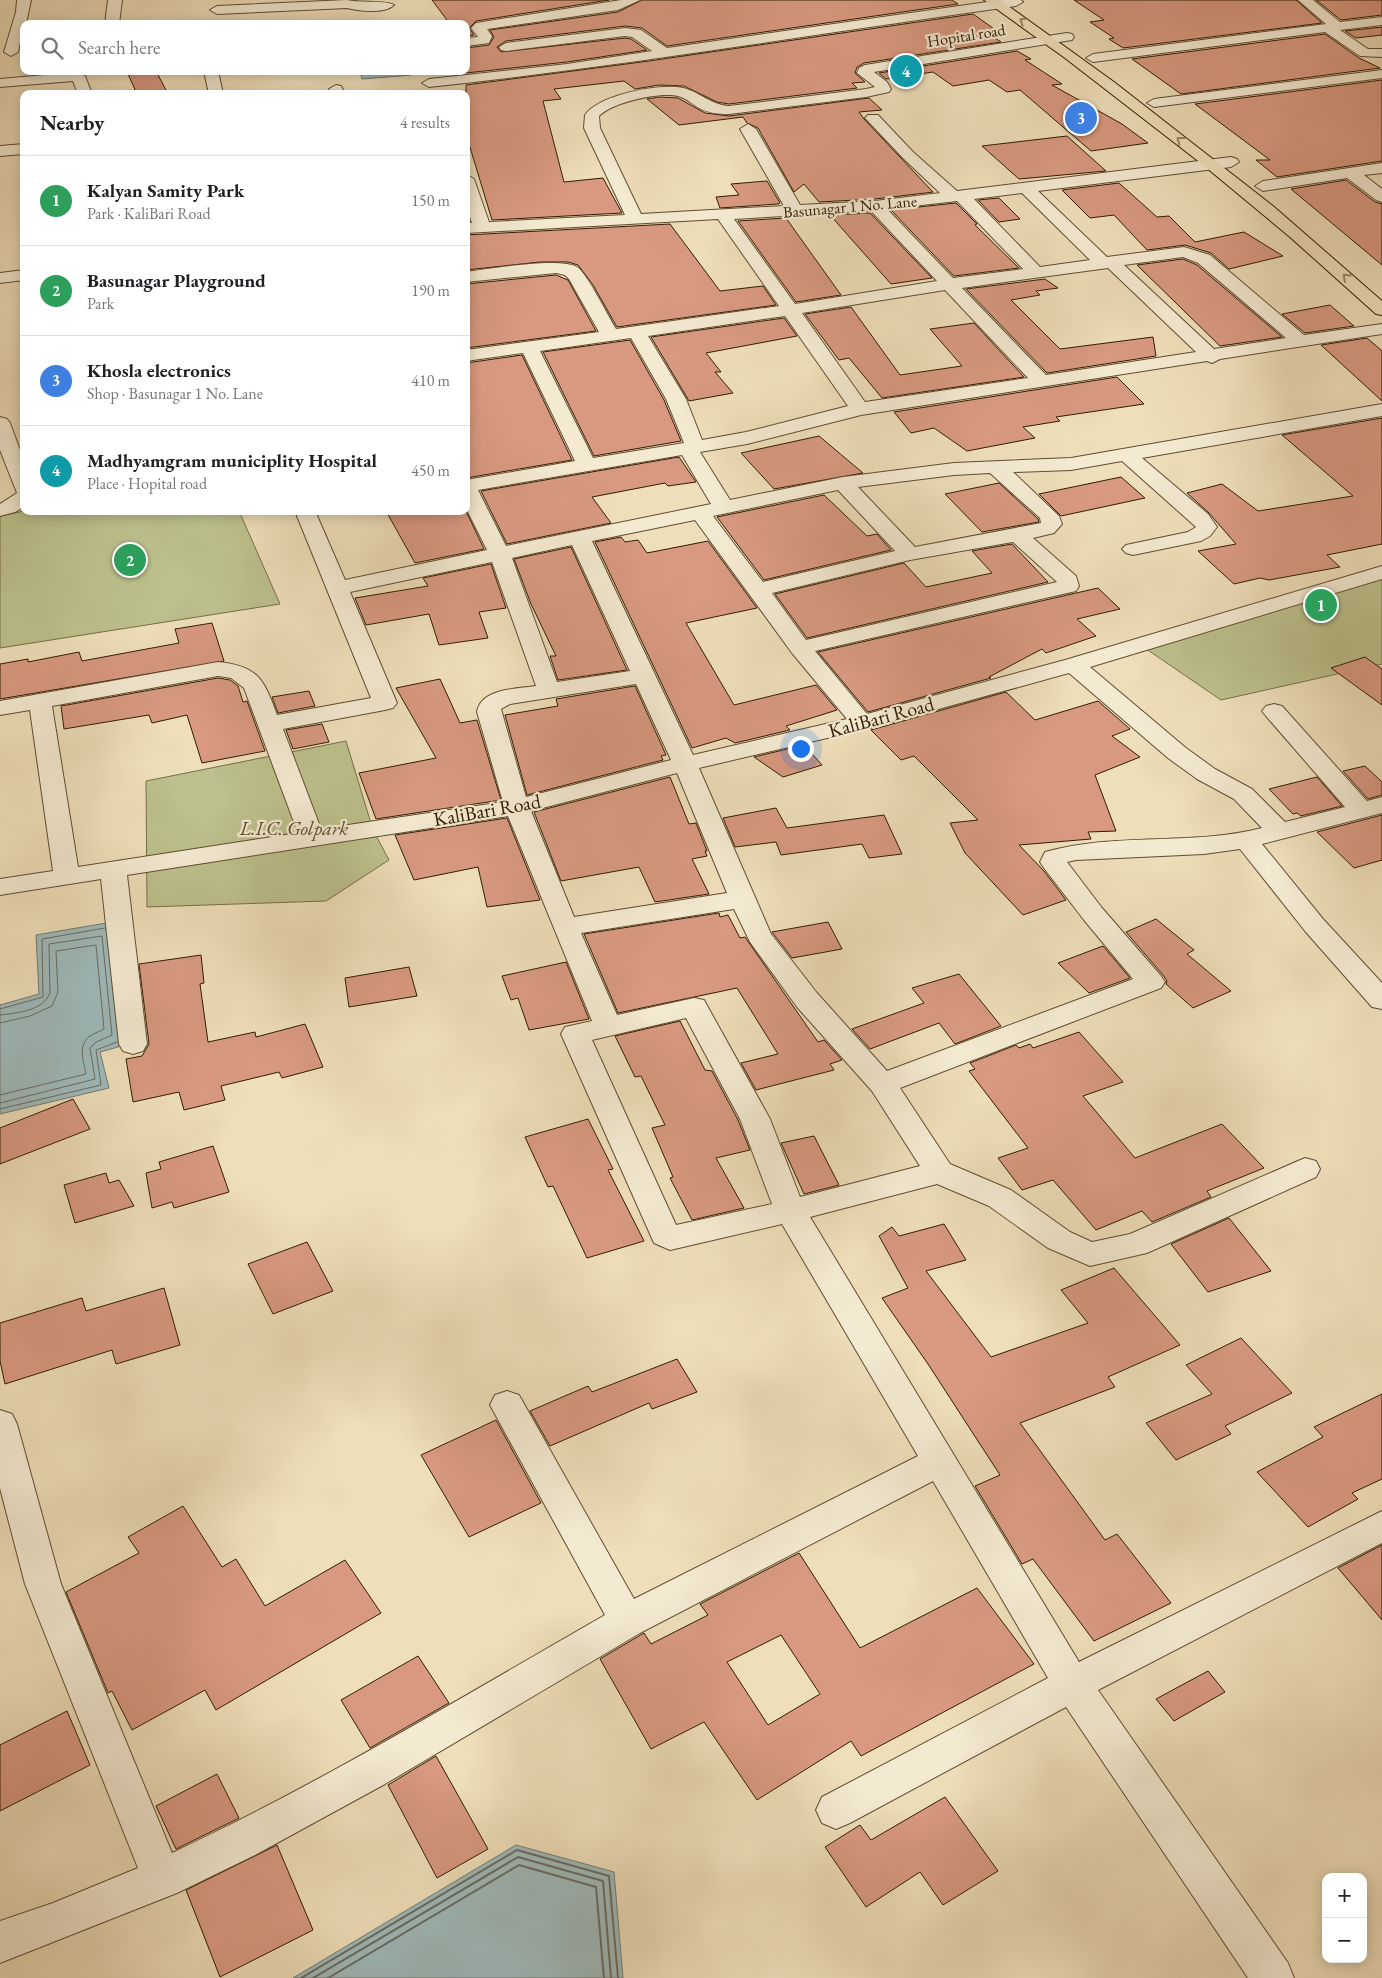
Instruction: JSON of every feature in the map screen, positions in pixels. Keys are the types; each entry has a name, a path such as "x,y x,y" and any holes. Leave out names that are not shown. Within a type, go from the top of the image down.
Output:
{"main road":[{"path":"1004,2 1067,37 1263,186 1352,262"},
{"path":"1004,2 1049,40 1213,164 1322,254 1382,310"}],"street":[{"path":"21,20 24,0"},
{"path":"112,20 115,0"},
{"path":"470,42 484,40 485,36 478,28 481,26 618,6 633,0"},
{"path":"1305,0 1332,27 1365,53 1382,53"},
{"path":"428,83 567,68 1004,2"},
{"path":"213,20 219,5 347,4 388,7"},
{"path":"1094,58 1382,21"},
{"path":"12,53 20,23"},
{"path":"506,47 625,32 642,36 665,53"},
{"name":"Hopital road","path":"636,220 592,128 590,120 595,110 617,101 667,92 684,94 705,107 720,110 866,93 884,89 882,85 864,74 864,71 870,68 1067,37"},
{"path":"1154,102 1382,74"},
{"path":"0,83 68,75"},
{"path":"76,75 82,90"},
{"path":"212,75 215,90"},
{"path":"873,118 908,155 957,196 1038,274"},
{"path":"748,128 795,212"},
{"path":"0,152 20,150"},
{"name":"Basunagar 1 No. Lane","path":"474,228 795,212 875,206 1231,162"},
{"path":"1263,186 1382,168"},
{"path":"1352,174 1382,197"},
{"path":"1025,188 1212,357"},
{"path":"470,204 474,228"},
{"path":"875,206 1042,382"},
{"path":"723,215 860,409"},
{"path":"470,355 790,310 951,284 1038,274 1184,252 1192,253 1204,259 1300,341"},
{"path":"470,277 556,268 571,271 576,276 610,335"},
{"path":"0,278 20,276"},
{"path":"470,485 692,448 782,430 860,409 1212,357 1382,329"},
{"path":"637,332 676,399 692,448 724,508"},
{"path":"529,347 587,466"},
{"path":"337,588 500,556 843,483 954,469 1071,464 1128,456 1258,430 1382,410"},
{"path":"5,421 20,475"},
{"path":"1128,456 1202,518 1207,527 1203,532 1194,536 1133,549"},
{"path":"758,590 910,554 1017,535 1047,528 1052,524 1049,516 996,468"},
{"path":"843,483 910,554"},
{"path":"470,494 500,556 549,691"},
{"path":"0,510 8,508 20,500"},
{"path":"700,513 800,648 862,723"},
{"path":"269,724 385,703 337,588 311,515"},
{"path":"800,648 1068,586 1068,581 1017,535"},
{"path":"580,539 685,764 759,936 807,1000 882,1084 939,1172 1000,1198 1059,1240 1090,1254 1136,1245 1304,1169"},
{"name":"KaliBari Road","path":"0,886 517,807 685,764 862,723 1073,665 1382,572"},
{"path":"1073,665 1177,753 1206,774 1243,794 1280,832"},
{"path":"0,708 218,669 234,670 247,676 255,687 312,838"},
{"path":"608,1026 565,927 517,807 489,712 490,706 503,698 643,676"},
{"path":"40,701 67,876"},
{"path":"1274,711 1372,808"},
{"path":"882,1084 1151,982 1093,914 1053,862 1054,858 1074,852 1204,846 1246,840 1372,808"},
{"path":"1246,840 1314,925 1382,1000"},
{"path":"113,869 133,1044"},
{"path":"565,927 743,899"},
{"path":"939,1172 790,1211 676,1239 670,1238 665,1235 576,1040 575,1034 694,1007 755,1119 790,1211 939,1461 1072,1684 1273,1978"},
{"path":"506,1406 627,1621"},
{"path":"0,1424 43,1584 163,1879"},
{"path":"0,1942 29,1933 163,1879 286,1820 627,1621 939,1461"},
{"path":"836,1810 1072,1684 1281,1580 1382,1526"}],"green space":[{"path":"20,512 20,515 241,515 280,604 0,648 0,516"},
{"path":"1382,566 1382,664 1221,700 1139,644"},
{"name":"L.I.C. Golpark","path":"346,741 373,830 389,860 326,901 147,907 146,781"}],"water":[{"path":"361,75 412,75 362,79"},
{"path":"112,922 125,1045 100,1052 109,1088 0,1114 0,1005 39,994 36,935"},
{"path":"516,1845 614,1872 623,1978 293,1978"}],"building":[{"path":"432,0 609,0 476,21 470,27 470,20 447,20"},
{"path":"642,0 952,0 958,4 667,46 642,28 625,26 506,41 497,47 501,52 625,38 631,39 647,50 567,62 470,73 470,47 489,45 494,37 490,30 618,12"},
{"path":"1074,0 1296,0 1322,23 1123,48 1109,39 1114,38 1090,22 1104,20"},
{"path":"1316,0 1382,0 1382,15 1341,20"},
{"path":"973,14 997,31 986,32 1001,42 864,63 857,67 855,73 865,82 852,83 857,88 729,104 717,102 684,86 659,85 635,89 624,81 554,89 561,99 543,101 564,182 603,178 622,213 492,220 470,147 470,90 466,90 466,85 649,61"},
{"path":"1382,27 1382,35 1356,38 1345,31"},
{"path":"1325,34 1359,58 1380,68 1181,94 1132,59"},
{"path":"1017,51 1031,59 1025,60 1062,84 1052,85 1122,124 1148,143 1091,151 1020,90 1007,92 989,80 953,86 933,72 886,79 879,73"},
{"path":"128,75 158,75 166,90 135,90"},
{"path":"1382,80 1382,161 1277,177 1256,160 1270,160 1195,104"},
{"path":"659,97 678,98 705,113 729,116 869,98 882,110 859,112 933,192 875,199 819,202 804,184 794,192 758,128 747,123 743,117 679,125 647,99"},
{"path":"1067,136 1106,171 1019,179 982,146"},
{"path":"1346,180 1375,202 1382,204 1382,265 1291,189"},
{"path":"767,181 780,203 720,208 716,197 739,195 731,184"},
{"path":"1119,183 1157,217 1169,216 1195,242 1244,232 1283,256 1229,269 1211,253 1185,245 1147,250 1114,215 1090,218 1062,190"},
{"path":"999,198 1020,219 999,222 978,200"},
{"path":"956,203 977,224 975,225 1019,268 954,276 891,210"},
{"path":"870,213 932,278 891,284 830,215"},
{"path":"786,218 841,295 796,302 738,221"},
{"path":"670,224 720,291 763,286 776,305 617,327 593,285 578,265 568,262 540,262 470,270 470,235"},
{"path":"1183,259 1197,265 1282,337 1220,346 1137,265"},
{"path":"556,275 568,280 596,331 470,347 470,284"},
{"path":"1045,279 1058,288 1036,291 1040,295 1011,300 1060,349 1153,337 1156,356 1047,373 966,289"},
{"path":"1330,305 1354,326 1305,333 1282,314"},
{"path":"851,307 900,375 962,366 930,329 974,323 1024,377 882,398 849,358 839,360 805,314"},
{"path":"784,318 797,336 706,353 721,372 715,372 733,393 689,401 651,337"},
{"path":"1367,338 1382,351 1382,401 1321,345"},
{"path":"630,340 664,400 681,441 594,456 543,352"},
{"path":"522,355 572,460 470,477 470,362"},
{"path":"1117,377 1144,404 1056,417 1060,421 1023,427 1035,438 967,451 934,428 911,433 894,412"},
{"path":"1382,418 1382,544 1327,555 1340,567 1269,580 1260,578 1234,584 1198,551 1236,544 1209,513 1187,493 1222,484 1258,511 1353,496 1282,435"},
{"path":"819,436 863,473 774,489 741,453"},
{"path":"679,457 696,482 668,486 665,483 592,497 611,523 507,544 481,491"},
{"path":"1121,477 1145,498 1061,516 1039,494"},
{"path":"999,483 1039,522 982,532 945,494"},
{"path":"824,495 867,536 877,534 891,550 764,580 717,517"},
{"path":"388,515 468,515 484,549 415,563"},
{"path":"621,537 625,542 638,540 647,553 708,541 757,608 686,623 734,705 816,685 837,710 786,726 790,730 735,743 726,738 692,748 595,542"},
{"path":"1012,544 1048,582 807,638 775,594 904,563 926,587 992,573 972,551"},
{"path":"571,547 627,670 558,680 550,656 556,656 531,604 514,559"},
{"path":"491,564 506,608 479,612 488,638 439,645 429,614 366,625 355,598 428,586 423,578"},
{"path":"1098,588 1120,609 1077,619 1096,636 1046,653 1042,649 989,677 991,678 868,712 818,652"},
{"path":"212,623 224,661 0,699 0,664 28,659 28,662 79,652 82,661 179,643 175,629"},
{"path":"1365,657 1382,669 1382,705 1331,668"},
{"path":"218,678 230,680 238,686 243,702 247,701 265,751 202,763 187,715 152,723 149,715 64,729 61,706"},
{"path":"440,679 460,723 477,720 501,800 376,819 359,773 436,758 396,688"},
{"path":"635,686 666,755 661,756 663,760 527,795 505,715 558,706 556,699"},
{"path":"309,691 315,706 278,713 272,697"},
{"path":"1006,692 1035,720 1098,701 1130,729 1112,736 1140,757 1095,775 1116,831 1088,832 1091,839 1019,845 1044,871 1066,900 1023,915 965,853 950,823 978,820 914,756 901,760 871,730"},
{"path":"322,724 329,742 293,749 286,730"},
{"path":"804,745 822,765 783,777 754,757"},
{"path":"1365,766 1382,782 1382,795 1368,799 1343,771"},
{"path":"670,777 689,824 696,823 707,851 705,851 707,856 692,859 709,894 655,902 639,867 561,881 534,812"},
{"path":"1317,777 1342,806 1301,816 1297,813 1293,814 1269,789"},
{"path":"776,808 787,828 884,815 902,854 869,858 862,844 781,855 776,842 735,847 723,818"},
{"path":"1382,815 1382,860 1354,868 1317,832"},
{"path":"507,818 540,900 487,907 478,867 414,880 395,835"},
{"path":"719,913 720,917 728,915 740,938 745,937 818,1042 824,1040 842,1060 830,1064 834,1070 756,1090 741,1063 778,1054 737,988 618,1013 584,934"},
{"path":"1156,919 1194,950 1187,954 1231,991 1193,1008 1166,984 1167,981 1163,975 1126,932"},
{"path":"828,922 842,949 792,958 772,932"},
{"path":"1103,946 1130,978 1089,993 1058,963"},
{"path":"201,955 204,983 200,984 208,1042 255,1032 256,1037 305,1024 323,1067 282,1078 279,1072 221,1086 225,1100 184,1110 179,1092 133,1102 126,1059 142,1056 149,1044 139,964"},
{"path":"566,962 589,1019 529,1030 518,998 511,1000 502,976"},
{"path":"409,967 417,996 349,1007 345,978"},
{"path":"959,974 1001,1026 955,1044 939,1023 870,1049 852,1029 924,1003 912,988"},
{"path":"680,1021 705,1070 712,1071 738,1120 750,1150 716,1158 744,1208 692,1220 670,1178 673,1177 652,1128 665,1125 641,1076 635,1077 615,1036"},
{"path":"1079,1032 1123,1082 1083,1096 1135,1158 1222,1124 1264,1168 1207,1191 1211,1197 1152,1222 1142,1211 1096,1230 1053,1180 1022,1190 998,1158 1028,1148 969,1071 975,1069 970,1063 1016,1045 1019,1048 1030,1044 1033,1048"},
{"path":"73,1099 90,1129 0,1164 0,1128"},
{"path":"588,1119 613,1169 608,1170 644,1241 587,1258 553,1186 548,1187 525,1137"},
{"path":"814,1136 839,1185 804,1194 781,1143"},
{"path":"213,1146 229,1192 174,1208 172,1202 152,1208 146,1173 161,1169 159,1162"},
{"path":"106,1173 109,1183 119,1180 134,1206 75,1223 64,1185"},
{"path":"1229,1218 1271,1271 1208,1292 1171,1244"},
{"path":"944,1224 966,1260 926,1271 991,1357 1088,1323 1061,1290 1114,1268 1180,1345 1108,1377 1115,1387 1020,1423 1105,1540 1117,1534 1171,1603 1094,1641 1033,1559 1022,1564 975,1486 1000,1475 928,1364 882,1298 908,1288 879,1236 892,1227 899,1236"},
{"path":"307,1242 333,1291 273,1314 248,1264"},
{"path":"164,1288 180,1345 116,1364 112,1350 5,1384 0,1361 0,1323 82,1298 86,1311"},
{"path":"1241,1338 1292,1393 1225,1426 1231,1434 1176,1460 1146,1423 1212,1394 1186,1365"},
{"path":"677,1359 697,1392 652,1409 649,1403 550,1446 530,1411 588,1386 592,1392"},
{"path":"1382,1394 1382,1479 1352,1493 1358,1499 1308,1527 1257,1472 1323,1437 1314,1427"},
{"path":"496,1420 541,1503 469,1537 421,1455"},
{"path":"183,1506 222,1567 236,1559 265,1606 345,1560 381,1613 216,1710 205,1690 132,1730 112,1691 108,1693 66,1592 139,1553 128,1537"},
{"path":"1382,1545 1382,1620 1338,1568"},
{"path":"799,1553 860,1648 977,1588 1034,1664 861,1756 851,1741 757,1800 704,1722 651,1749 600,1659 644,1633 651,1644 708,1615 700,1604","holes":["781,1635 820,1694 768,1725 727,1662"]},
{"path":"418,1656 449,1703 370,1748 341,1700"},
{"path":"1208,1671 1225,1692 1174,1721 1156,1699"},
{"path":"67,1711 90,1765 0,1811 0,1745"},
{"path":"436,1756 488,1849 437,1878 388,1785"},
{"path":"217,1774 239,1818 176,1849 156,1806"},
{"path":"945,1797 998,1871 943,1905 920,1872 866,1907 825,1847 860,1825 871,1840"},
{"path":"277,1845 313,1930 220,1977 186,1890"}],"place":[{"name":"Madhyamgram municiplity Hospital","path":"906,71"},
{"name":"Khosla electronics","path":"1081,118"},
{"name":"Basunagar Playground","path":"130,560"},
{"name":"Kalyan Samity Park","path":"1321,605"}]}
